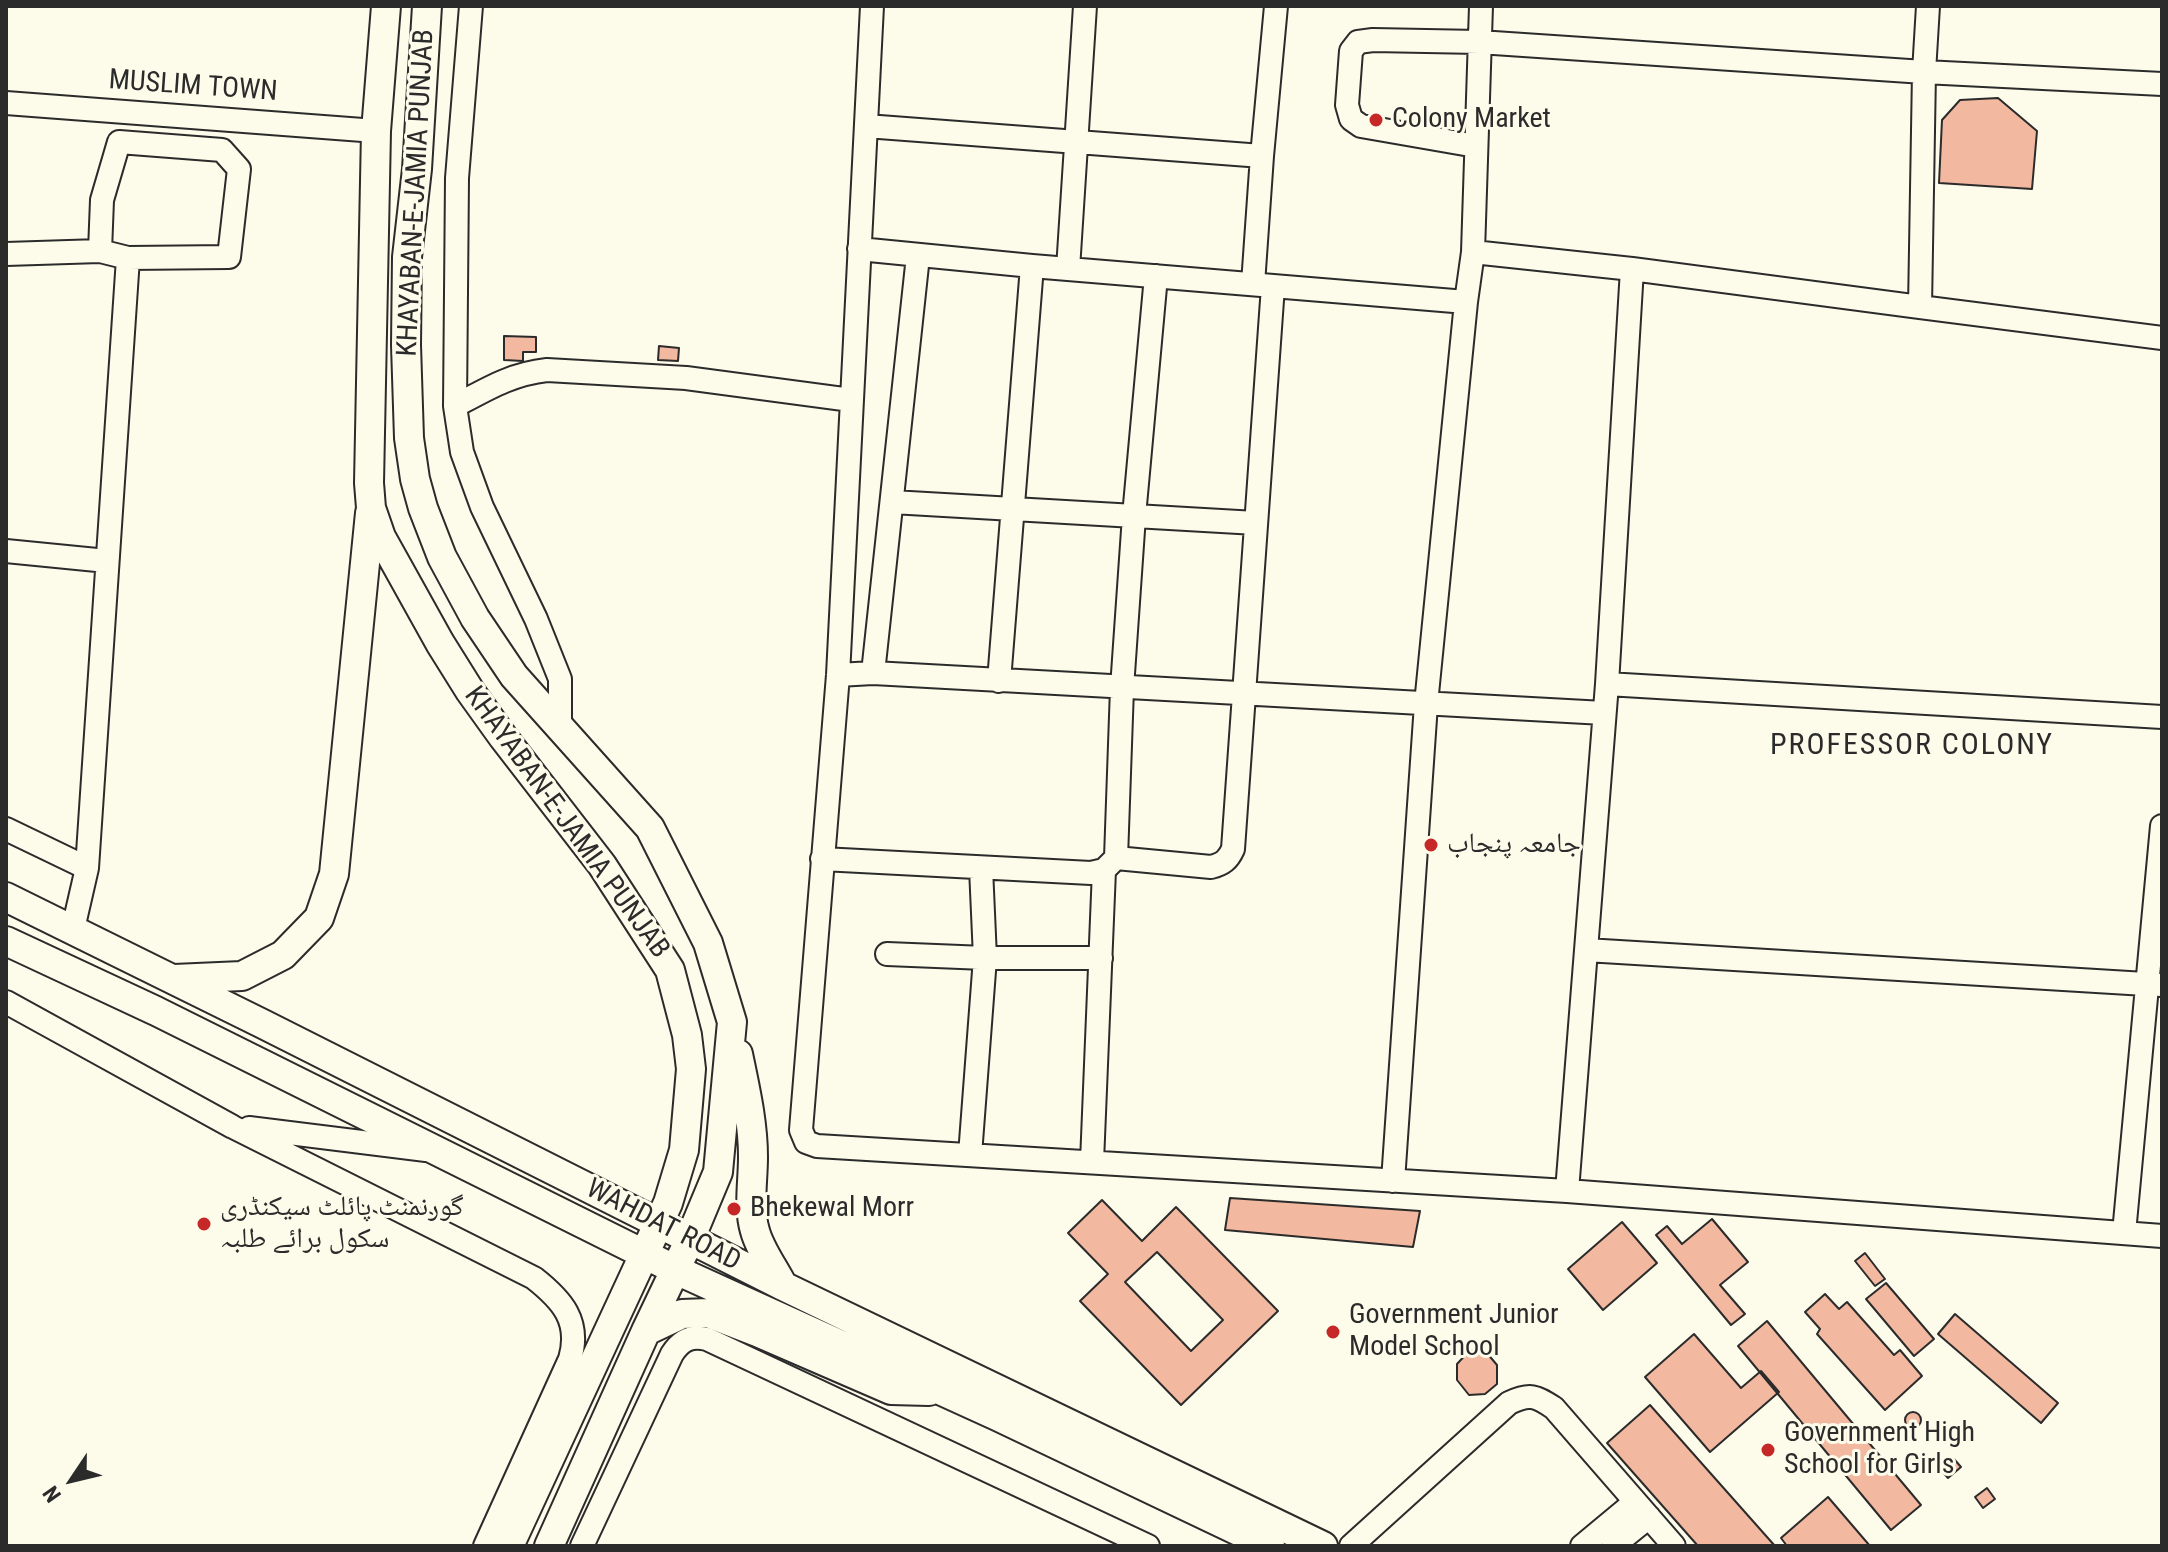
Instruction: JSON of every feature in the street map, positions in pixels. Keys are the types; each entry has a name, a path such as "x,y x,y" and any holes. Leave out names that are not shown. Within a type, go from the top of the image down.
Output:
{"main road":[{"name":"KHAYABAN-E-JAMIA PUNJAB","path":"386,6 376,131 370,496 381,537 399,573 470,691 602,865 670,970 687,1035 691,1069 684,1150 668,1203 645,1254 551,1427 509,1546"},
{"name":"KHAYABAN-E-JAMIA PUNJAB","path":"427,6 407,272 406,345 409,438 423,508 442,557 475,618 514,676 650,828 708,943 732,1022 718,1172 552,1539"},
{"path":"156,1011 170,979 242,976 283,955 319,918 334,874 370,496 415,479"},
{"name":"WAHDAT ROAD","path":"6,897 783,1286 1323,1546"},
{"name":"WAHDAT ROAD","path":"6,941 156,1011 676,1270 997,1416 1270,1546"},
{"path":"732,1022 749,1108 754,1229 783,1286"},
{"path":"646,1331 682,1314 708,1313 891,1390 942,1391"}],"street":[{"path":"471,6 457,178 455,406 462,452 482,507 536,619 560,679 560,728"},
{"path":"872,6 838,675 801,1130 806,1142 817,1146 1567,1191 2162,1236"},
{"path":"1068,269 1085,6"},
{"path":"822,859 1091,873 1110,864 1211,867 1229,858 1233,849 1256,523 1263,285 1262,156 1276,6"},
{"path":"1393,1181 1426,704 1473,252 1481,6"},
{"path":"1920,307 1928,6"},
{"path":"1476,146 1361,126 1351,119 1347,105 1351,51 1358,42 1479,42 1924,72 2162,84"},
{"name":"MUSLIM TOWN","path":"6,103 376,131"},
{"path":"866,126 1262,156"},
{"path":"6,254 100,251 128,258 229,257 239,169 222,150 119,142 102,200 100,251"},
{"path":"859,249 1466,302"},
{"path":"1473,252 1632,269 2162,338"},
{"path":"873,673 918,256"},
{"path":"73,929 87,868 128,258"},
{"path":"999,681 1032,266"},
{"path":"1567,1191 1607,684 1632,269"},
{"path":"1092,1162 1101,958 1134,516 1156,276"},
{"path":"455,406 506,379 524,372 547,370 686,378 851,400"},
{"path":"892,502 1256,523"},
{"path":"6,551 107,561"},
{"path":"838,675 873,673 1604,713"},
{"path":"1607,684 2162,717"},
{"path":"2124,1233 2155,984 2162,826"},
{"path":"6,829 87,868"},
{"path":"970,1155 985,958 981,868"},
{"path":"1586,950 2155,984"},
{"path":"887,954 1101,958"},
{"path":"6,1002 233,1127 534,1278 550,1290 564,1306 571,1322 574,1344 551,1427 485,1546"},
{"path":"233,1127 439,1152"},
{"path":"552,1539 583,1546 672,1354 685,1339 696,1336 1148,1546"},
{"path":"1351,1546 1509,1403 1533,1396 1554,1408 1674,1546"},
{"path":"1582,1546 1642,1510"},
{"path":"1613,1546 1642,1510"}],"building":[{"path":"1998,98 2037,131 2032,189 1939,183 1942,120 1960,100"},
{"path":"504,336 536,337 536,352 523,352 523,361 504,360"},
{"path":"659,346 679,348 678,361 658,360"},
{"path":"1230,1198 1420,1211 1413,1247 1225,1230"},
{"path":"1102,1200 1142,1241 1176,1207 1278,1311 1181,1405 1080,1301 1108,1274 1068,1233","holes":["1157,1252 1223,1320 1191,1351 1125,1282"]},
{"path":"1712,1219 1748,1262 1720,1285 1745,1314 1731,1325 1656,1235 1667,1226 1682,1244"},
{"path":"1622,1222 1657,1263 1603,1310 1568,1269"},
{"path":"1865,1253 1885,1279 1875,1286 1855,1261"},
{"path":"1886,1283 1934,1339 1914,1356 1866,1299"},
{"path":"1825,1294 1839,1309 1847,1302 1894,1355 1900,1350 1922,1376 1885,1410 1817,1334 1820,1329 1805,1312"},
{"path":"1955,1314 2058,1403 2041,1423 1938,1334"},
{"path":"1767,1321 1921,1505 1891,1530 1738,1346"},
{"path":"1694,1334 1741,1388 1761,1371 1779,1392 1710,1452 1645,1377"},
{"path":"1470,1350 1486,1352 1497,1365 1497,1384 1485,1394 1469,1395 1457,1380 1457,1364"},
{"path":"1650,1405 1775,1546 1698,1546 1607,1443"},
{"path":"1910,1412 1916,1412 1921,1420 1919,1426 1910,1428 1905,1423 1905,1417"},
{"path":"1954,1459 1961,1467 1948,1478 1941,1470"},
{"path":"1987,1488 1995,1499 1983,1508 1975,1497"},
{"path":"1828,1497 1870,1546 1787,1546 1781,1538"}],"place":[{"name":"Colony Market","path":"1376,120"},
{"name":"جامعہ پنجاب","path":"1431,845"},
{"name":"Bhekewal Morr","path":"734,1209"},
{"name":"گورنمنٹ پائلٹ سیکنڈری سکول برائے طلبہ","path":"204,1224"},
{"name":"Government Junior Model School","path":"1333,1332"},
{"name":"Government High School for Girls","path":"1768,1450"}],"district":[{"name":"PROFESSOR COLONY","path":"1912,746"}]}
